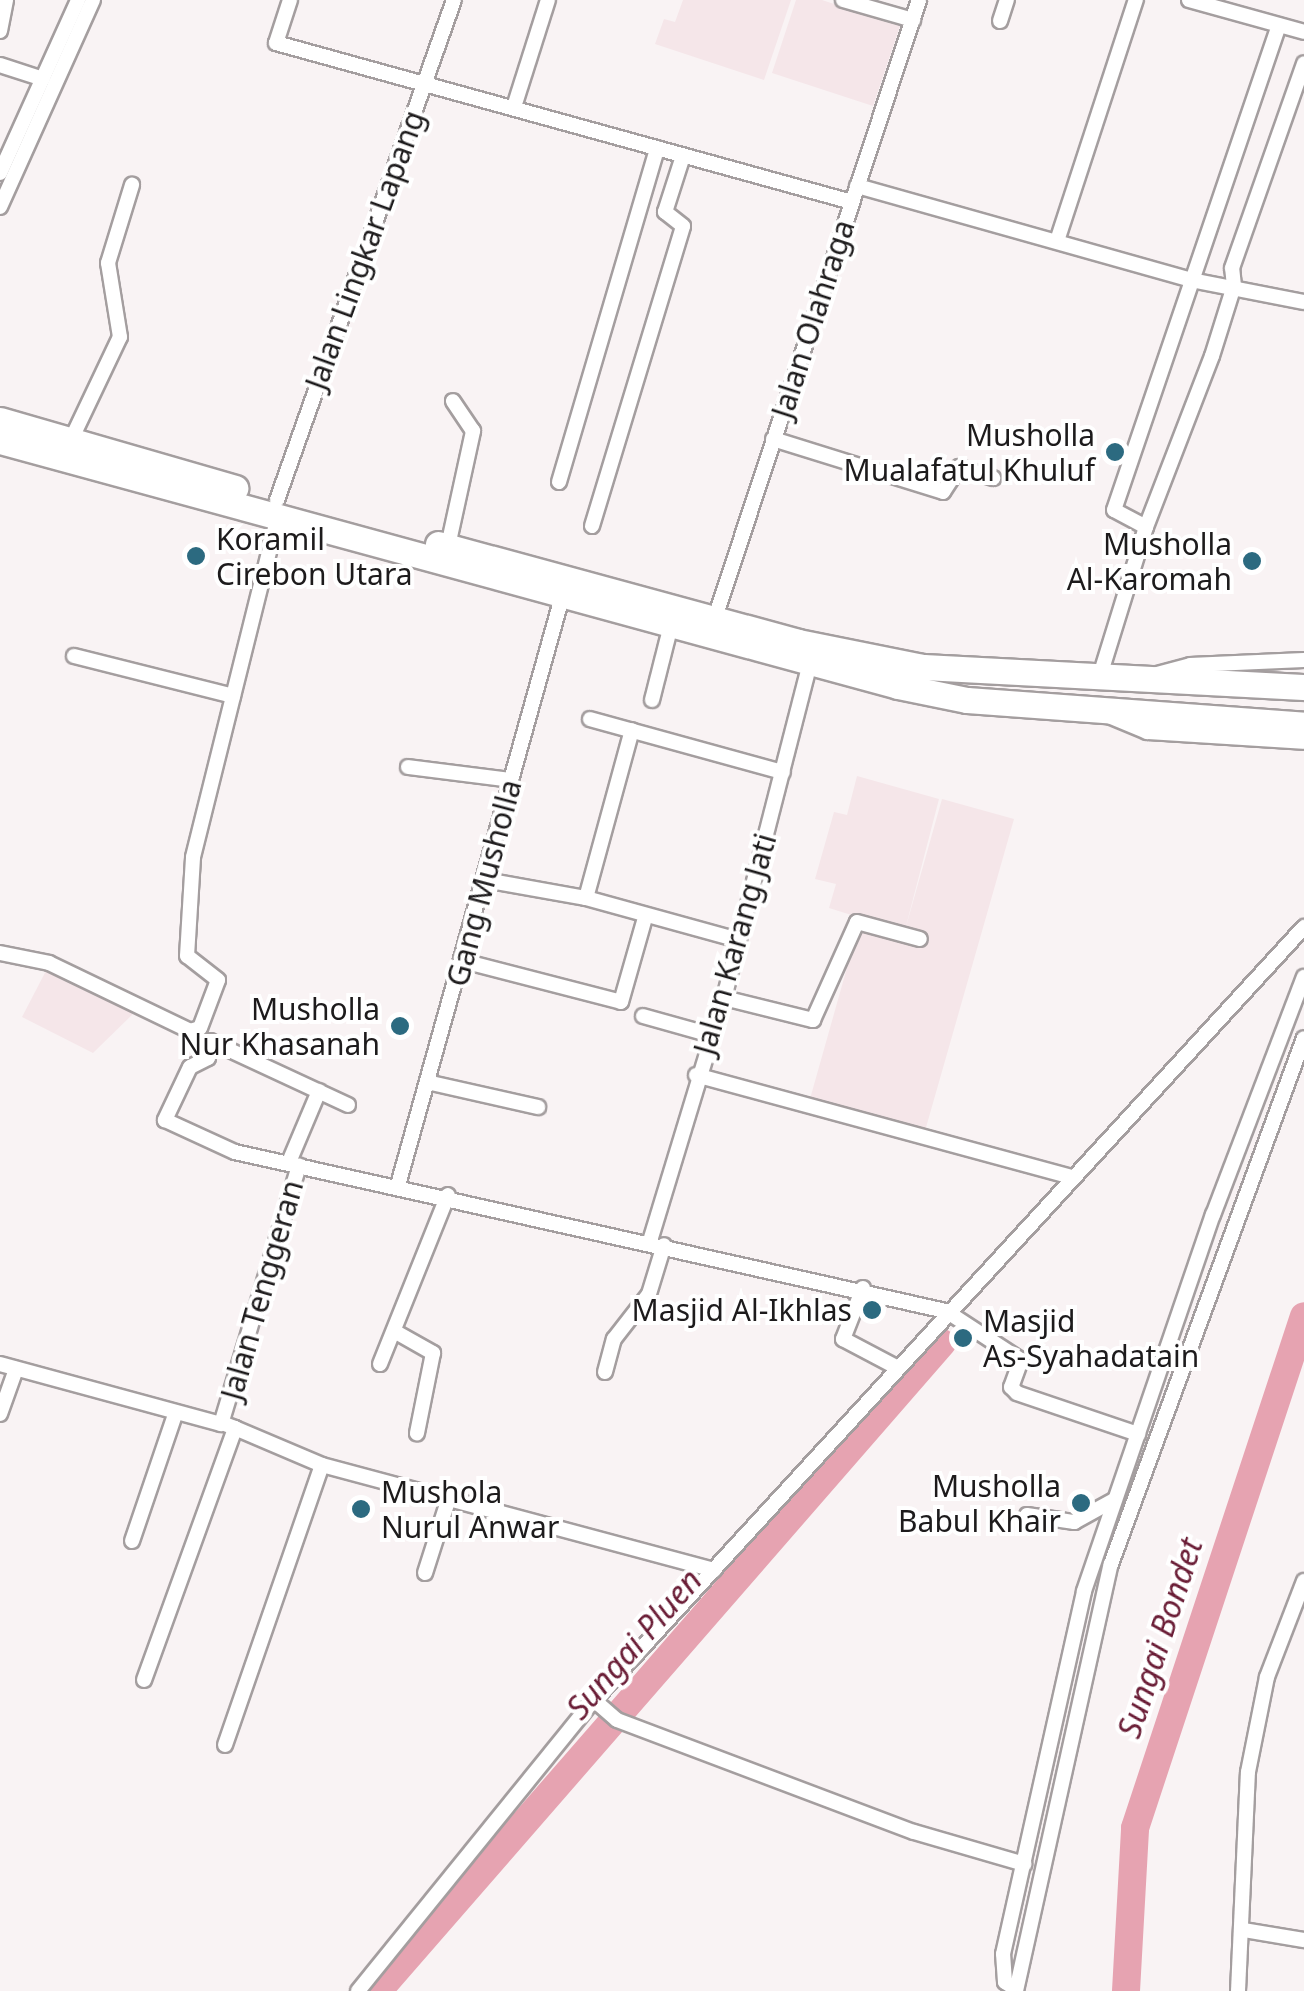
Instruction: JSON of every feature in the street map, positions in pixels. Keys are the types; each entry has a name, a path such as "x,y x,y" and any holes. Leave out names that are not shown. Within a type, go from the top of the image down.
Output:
{"highway":[{"path":"0,420 71,440 193,485"},
{"path":"0,440 193,485 967,700 1304,726"},
{"path":"289,511 448,546 670,628 712,629"},
{"path":"812,656 1098,682 1304,688"}],"street":[{"path":"0,31 6,0"},
{"path":"0,173 78,0"},
{"path":"0,207 92,0"},
{"path":"290,0 276,43 852,202"},
{"name":"Jalan Lingkar Lapang","path":"0,952 50,962 198,1030 218,980 187,956 191,874 233,696 454,0"},
{"path":"514,106 548,0"},
{"path":"843,0 912,20"},
{"name":"Jalan Olahraga","path":"712,629 919,0"},
{"path":"1000,20 1007,0"},
{"path":"1056,241 1136,0"},
{"path":"1188,0 1304,32"},
{"path":"1146,526 1114,510 1279,25"},
{"path":"1098,682 1146,526 1234,286 1232,268 1304,63"},
{"path":"0,65 43,79"},
{"path":"559,482 656,148"},
{"path":"592,526 683,226 664,212 683,156"},
{"path":"71,440 120,337 108,263 132,185"},
{"path":"857,186 1192,280 1304,302"},
{"path":"448,546 473,431 453,401"},
{"path":"773,439 943,492 959,467 994,478"},
{"name":"Gang Musholla","path":"398,1186 565,588"},
{"path":"652,700 670,628"},
{"path":"74,656 233,696"},
{"name":"Jalan Karang Jati","path":"605,1372 618,1333 649,1294 696,1075 724,998 812,656"},
{"path":"1144,684 1173,667 1304,660"},
{"path":"1103,712 1147,732 1304,742"},
{"path":"590,719 783,772"},
{"path":"586,898 632,730"},
{"path":"408,767 512,780"},
{"path":"485,880 586,898 645,918 739,940"},
{"path":"462,960 620,1002 645,918"},
{"path":"724,998 813,1020 856,922 920,939"},
{"path":"358,1991 596,1702 896,1366 951,1314 1304,927"},
{"path":"1016,1990 1002,1970 1068,1652 1114,1500 1304,977"},
{"path":"643,1016 711,1035"},
{"path":"1016,1990 1112,1564 1304,1038"},
{"path":"348,1106 210,1041 208,1058 192,1063 169,1107 168,1124 235,1152 448,1195 863,1288 951,1314 1021,1360 1012,1387 1017,1393 1138,1434"},
{"path":"696,1075 1072,1177"},
{"path":"428,1082 538,1107"},
{"name":"Jalan Tenggeran","path":"0,1364 228,1426 263,1302 294,1164 319,1092"},
{"path":"380,1364 448,1195"},
{"path":"863,1288 843,1339 896,1366"},
{"path":"394,1331 433,1352 417,1433"},
{"path":"0,1414 16,1369"},
{"path":"132,1541 176,1412"},
{"path":"144,1680 228,1426 322,1465 448,1502 714,1570"},
{"path":"224,1745 322,1465"},
{"path":"1027,1515 1074,1522 1114,1500"},
{"path":"425,1573 448,1502"},
{"path":"1238,1991 1244,1930 1248,1772 1268,1678 1304,1581"},
{"path":"596,1702 612,1718 914,1832 1024,1864"},
{"path":"1244,1930 1304,1940"}],"shaded area":[{"path":"683,0 791,0 764,80 655,44 664,19 675,22"},
{"path":"796,0 822,0 900,26 873,106 772,73"},
{"path":"857,776 939,799 905,930 942,799 1014,819 923,1138 808,1106 861,918 829,908 836,884 815,879 834,812 847,815"},
{"path":"49,965 138,1009 93,1053 22,1017"}],"waterway":[{"name":"Sungai Bondet","path":"1126,1991 1135,1828 1304,1316"},
{"name":"Sungai Pluen","path":"378,1991 942,1343"}],"place":[{"name":"Musholla Mualafatul Khuluf","path":"1115,452"},
{"name":"Koramil Cirebon Utara","path":"196,556"},
{"name":"Musholla Al-Karomah","path":"1252,561"},
{"name":"Musholla Nur Khasanah","path":"400,1026"},
{"name":"Masjid Al-Ikhlas","path":"872,1310"},
{"name":"Masjid As-Syahadatain","path":"963,1338"},
{"name":"Musholla Babul Khair","path":"1081,1503"},
{"name":"Mushola Nurul Anwar","path":"361,1509"}]}
